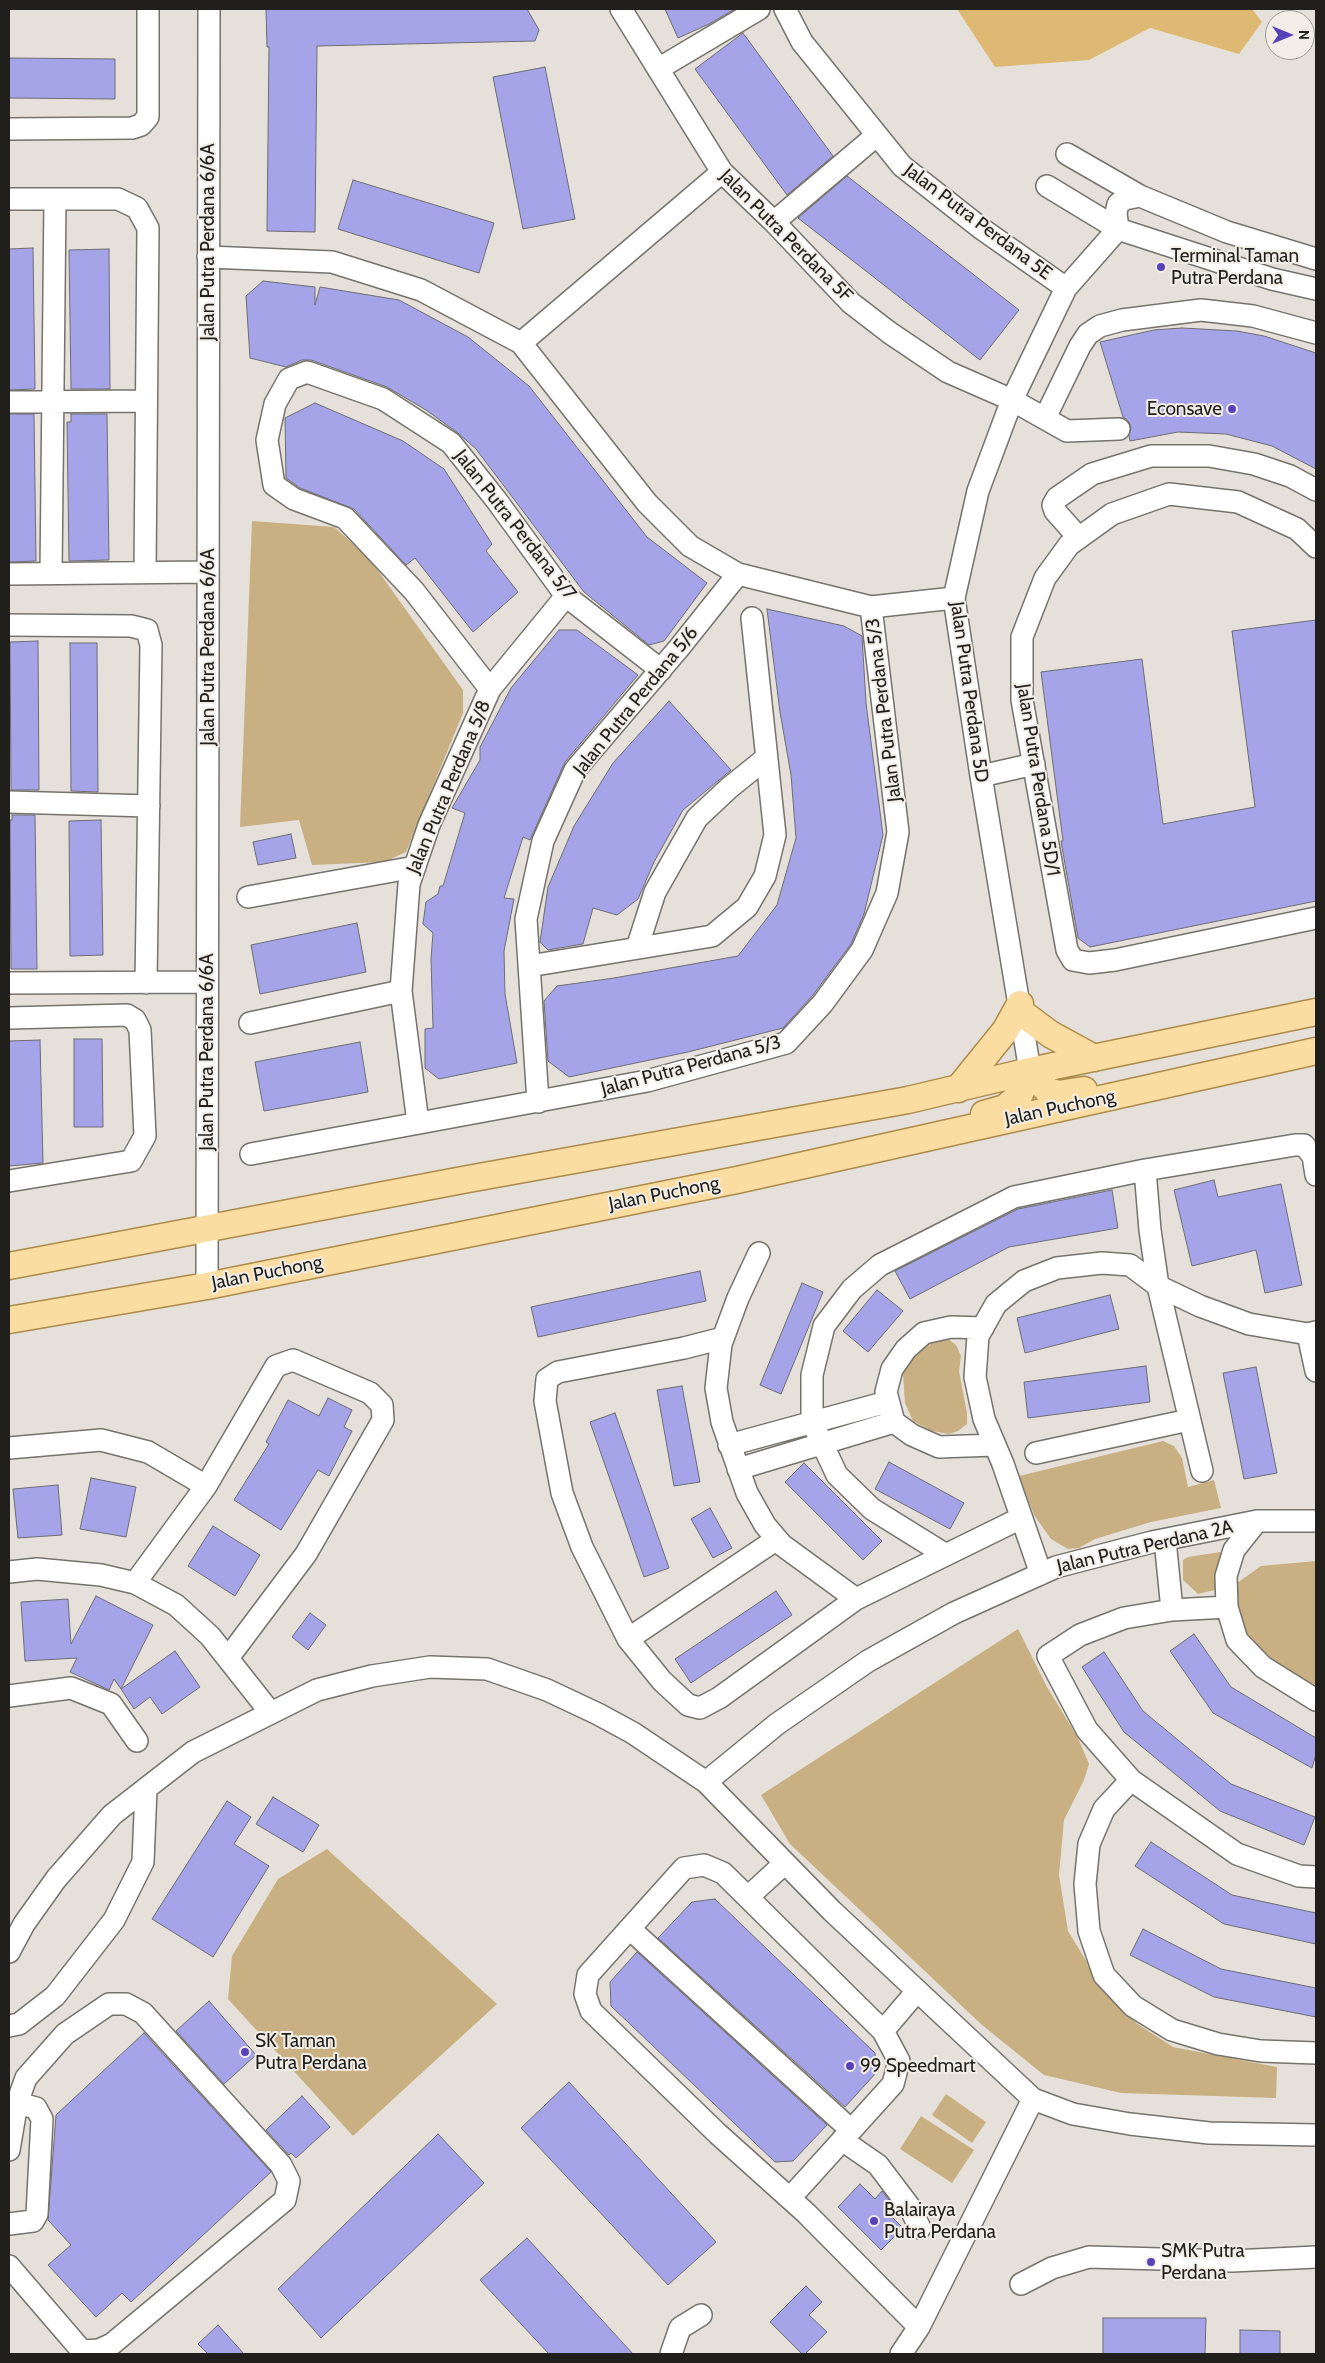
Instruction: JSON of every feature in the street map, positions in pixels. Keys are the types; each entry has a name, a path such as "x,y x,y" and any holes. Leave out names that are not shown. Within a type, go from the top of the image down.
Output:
{"main road":[{"path":"958,1089 1021,1008 1050,1034 1094,1058"},
{"path":"9,1266 790,1122 958,1089 1030,1071 1316,1012"},
{"name":"Jalan Puchong","path":"9,1320 206,1286 737,1180 1316,1051"},
{"path":"1030,1071 1048,1091 1058,1094 1132,1082 1153,1088"},
{"path":"928,1137 943,1126 1005,1108 1019,1096 1030,1071"}],"street":[{"path":"9,129 132,128 141,125 148,117 148,9"},
{"name":"Jalan Putra Perdana 6/6A","path":"206,1286 209,9"},
{"name":"Jalan Putra Perdana 5F","path":"621,9 722,172 774,222 851,302 890,333 948,372 1012,400 1067,431 1119,429"},
{"path":"658,69 760,9"},
{"name":"Jalan Putra Perdana 5E","path":"785,9 802,42 902,166 982,229 1066,288"},
{"path":"774,222 877,135"},
{"path":"1066,154 1140,196 1227,232 1316,259"},
{"path":"520,343 722,172"},
{"path":"1047,186 1118,229 1272,279 1316,289"},
{"path":"1118,229 1116,213 1118,204 1125,199 1140,196"},
{"path":"9,199 118,199 137,208 148,228 145,572"},
{"path":"51,573 55,199"},
{"name":"Jalan Putra Perdana 5D","path":"1030,1071 981,776 954,598 978,491 1012,400 1066,288 1118,229"},
{"path":"208,257 332,262 421,290 520,343 647,503 690,546 738,574 871,607 954,598"},
{"path":"1045,418 1080,346 1088,334 1100,326 1122,320 1201,310 1253,316 1316,333"},
{"name":"Jalan Putra Perdana 5/7","path":"490,689 414,591 346,518 294,499 274,486 267,440 275,404 289,379 307,372 382,399 451,442 497,501 566,596 661,670"},
{"path":"9,402 146,401"},
{"path":"1079,538 1055,511 1053,505 1058,498 1092,474 1151,456 1209,456 1254,464 1290,476 1316,490"},
{"name":"Jalan Putra Perdana 5D/1","path":"1316,547 1297,529 1238,502 1169,494 1112,514 1069,545 1045,578 1022,637 1022,700 1067,950 1074,960 1090,964 1115,960 1316,918"},
{"path":"9,574 208,572"},
{"name":"Jalan Putra Perdana 5/6","path":"538,1102 526,919 543,841 575,770 661,670 738,574"},
{"name":"Jalan Putra Perdana 5/8","path":"418,1123 401,991 409,884 429,825 490,689 566,596"},
{"name":"Jalan Putra Perdana 5/3","path":"251,1154 647,1081 786,1043 823,1003 862,950 887,893 898,832 871,607"},
{"path":"529,966 712,936 747,907 764,876 775,836 752,618"},
{"path":"9,626 131,626 147,630 151,645 146,983"},
{"path":"637,948 655,892 697,818 729,788 766,758"},
{"path":"981,776 1034,764"},
{"path":"9,802 148,806"},
{"path":"248,897 415,867"},
{"path":"9,983 207,982"},
{"path":"250,1023 401,991"},
{"path":"9,1018 127,1015 135,1020 140,1030 145,1136 131,1161 9,1181"},
{"path":"946,1555 872,1509 837,1475 812,1422 812,1375 824,1326 852,1289 880,1265 1014,1197 1145,1170 1240,1153 1304,1145 1313,1156 1316,1175"},
{"path":"1145,1170 1150,1230 1158,1286 1202,1471"},
{"path":"759,1253 738,1298 723,1338 716,1388 722,1422 747,1493 764,1525 777,1539 856,1599"},
{"path":"1041,1574 984,1420 975,1377 978,1336 996,1304 1024,1281 1057,1268 1102,1263 1130,1265 1158,1286 1200,1306 1249,1324 1312,1333 1316,1371"},
{"path":"983,1328 951,1327 924,1333 906,1349 892,1369 886,1392 891,1412 912,1435 939,1447 994,1445"},
{"path":"723,1338 684,1348 558,1372 546,1379 545,1400 562,1493 582,1548 628,1639 662,1682 688,1705 700,1708 719,1698 856,1599 1021,1518"},
{"path":"135,1583 206,1486 276,1366 293,1360 370,1393 382,1405 382,1420 306,1554 228,1658"},
{"path":"729,1445 812,1422 891,1412"},
{"path":"738,1469 822,1443 891,1412"},
{"path":"1036,1453 1189,1420"},
{"path":"9,1448 101,1440 148,1452 206,1486"},
{"path":"1257,1521 1234,1550 1226,1576 1226,1607 1238,1640 1263,1667 1316,1700"},
{"name":"Jalan Putra Perdana 2A","path":"706,1782 777,1724 868,1661 954,1613 1056,1567 1165,1540 1257,1521 1316,1521"},
{"path":"628,1639 777,1539"},
{"path":"1165,1540 1172,1610"},
{"path":"9,1572 37,1569 101,1575 135,1583 176,1604 210,1636 270,1712"},
{"path":"1226,1607 1172,1610 1124,1618 1080,1635 1048,1656 1087,1730 1132,1780 1238,1854 1299,1876 1316,1877"},
{"path":"9,1952 24,1924 56,1879 112,1815 193,1752 317,1690 372,1676 430,1667 487,1669 547,1690 598,1714 633,1733 706,1782 832,1911 1033,2099 1072,2114 1130,2124 1209,2133 1316,2135"},
{"path":"9,1696 71,1688 111,1704 137,1741"},
{"path":"1132,1780 1104,1809 1089,1844 1085,1884 1089,1931 1104,1975 1133,2006 1172,2030 1218,2044 1261,2051 1316,2053"},
{"path":"9,2026 19,2024 55,1996 114,1920 143,1862 146,1789"},
{"path":"748,1897 785,1864"},
{"path":"790,2198 893,2084 899,2060 883,2031 723,1873 704,1865 684,1868 588,1975 585,1994 591,2011 718,2134 790,2198 919,2327"},
{"path":"630,1929 878,2165 909,2206 920,2228"},
{"path":"883,2031 917,1990"},
{"path":"9,2150 17,2103 26,2078 65,2034 109,2004 126,2004 143,2013 281,2165 289,2181 285,2200 112,2344 99,2350 82,2351 9,2266"},
{"path":"901,2354 919,2327 1033,2099"},
{"path":"9,2224 33,2221 37,2214 42,2119 36,2108 17,2103"},
{"path":"1021,2284 1052,2268 1089,2257 1232,2261 1316,2257"},
{"path":"671,2354 680,2328 701,2315"}],"shaded area":[{"path":"957,9 1252,9 1262,22 1239,54 1150,28 1089,60 995,67"},
{"path":"252,521 334,527 369,558 463,690 463,713 406,852 384,862 312,865 299,820 240,827"},
{"path":"947,1338 956,1345 961,1356 959,1371 967,1413 967,1424 958,1431 949,1434 932,1431 913,1421 905,1403 903,1374 915,1354 935,1341"},
{"path":"1163,1441 1174,1446 1182,1458 1188,1487 1214,1480 1221,1508 1151,1522 1095,1539 1079,1548 1068,1549 1051,1539 1034,1515 1019,1476"},
{"path":"1220,1552 1223,1554 1223,1561 1215,1590 1198,1594 1183,1580 1183,1560 1188,1557"},
{"path":"1316,1561 1316,1685 1285,1671 1258,1646 1241,1626 1236,1609 1237,1583 1261,1566"},
{"path":"1018,1629 1047,1687 1078,1738 1089,1764 1084,1780 1064,1820 1059,1875 1068,1931 1096,1977 1136,2023 1173,2047 1277,2067 1276,2098 1121,2093 1044,2075 982,2025 790,1844 761,1795"},
{"path":"327,1849 497,2004 353,2136 228,1999 232,1956 278,1879"},
{"path":"946,2094 986,2122 972,2143 932,2115"},
{"path":"921,2116 974,2150 952,2183 900,2149"}],"building":[{"path":"266,9 527,9 539,30 535,41 317,46 315,232 267,231 269,47 267,47"},
{"path":"665,9 735,9 709,24 678,38"},
{"path":"743,33 833,156 787,195 695,69"},
{"path":"9,58 115,59 115,99 9,98"},
{"path":"545,67 575,219 523,229 493,77"},
{"path":"847,176 1019,310 980,360 798,218"},
{"path":"353,180 494,223 479,273 338,229"},
{"path":"33,248 35,389 9,390 9,249"},
{"path":"109,249 110,389 71,389 69,250"},
{"path":"263,281 315,287 315,305 320,287 399,300 468,337 529,386 647,537 707,583 664,641 649,645 584,592 476,449 458,433 426,410 387,387 311,360 302,360 286,367 250,358 246,296"},
{"path":"1182,328 1237,331 1264,336 1316,353 1316,469 1272,446 1226,434 1178,432 1130,441 1131,428 1129,422 1123,417 1100,342 1154,330"},
{"path":"315,403 403,441 444,469 492,544 486,551 518,592 473,632 415,558 406,565 354,509 300,488 286,478 285,418"},
{"path":"9,414 34,414 36,561 9,562"},
{"path":"71,414 107,414 109,560 69,561 67,422 71,422"},
{"path":"767,609 844,626 862,636 866,703 883,835 864,914 851,944 813,995 783,1028 688,1052 569,1077 548,1061 544,1001 557,986 738,956 777,905 796,838 791,775 780,712"},
{"path":"1316,620 1316,901 1090,947 1078,938 1061,841 1063,841 1041,672 1142,659 1163,824 1255,807 1232,631"},
{"path":"559,630 577,630 638,675 565,762 530,840 523,837 504,898 514,899 504,951 505,994 517,1063 439,1079 425,1068 425,1029 433,1028 431,959 433,933 423,924 426,902 438,894 440,886 443,886 465,813 452,808 480,760 480,747 511,688"},
{"path":"38,641 39,790 11,790 10,642"},
{"path":"70,643 97,643 98,792 71,791"},
{"path":"669,701 731,770 683,810 654,862 638,899 617,915 593,908 583,944 548,950 540,942 548,887 574,826 613,763"},
{"path":"12,815 35,815 37,969 11,969 10,820 12,820"},
{"path":"101,820 103,955 70,956 69,821"},
{"path":"291,834 296,858 258,865 253,842"},
{"path":"357,923 366,972 260,994 251,945"},
{"path":"74,1039 102,1039 103,1127 74,1127"},
{"path":"40,1040 43,1163 9,1166 9,1041"},
{"path":"360,1042 368,1092 264,1111 255,1062"},
{"path":"1214,1180 1218,1197 1281,1184 1302,1285 1265,1293 1256,1250 1192,1266 1174,1190"},
{"path":"1112,1190 1118,1228 1009,1247 910,1299 895,1271 1018,1209"},
{"path":"700,1271 706,1301 538,1337 531,1307"},
{"path":"802,1283 823,1292 781,1394 760,1385"},
{"path":"877,1290 903,1311 868,1352 843,1331"},
{"path":"1110,1295 1119,1329 1025,1353 1017,1318"},
{"path":"1146,1366 1150,1402 1028,1418 1024,1382"},
{"path":"1256,1367 1277,1473 1244,1479 1223,1373"},
{"path":"682,1386 700,1482 674,1486 657,1390"},
{"path":"328,1398 352,1410 344,1427 352,1431 329,1476 318,1470 281,1530 234,1500 269,1444 266,1442 288,1400 319,1416"},
{"path":"615,1413 669,1568 644,1577 590,1422"},
{"path":"889,1462 964,1503 950,1529 875,1489"},
{"path":"804,1463 882,1541 863,1560 785,1482"},
{"path":"91,1478 136,1487 126,1537 80,1529"},
{"path":"58,1485 62,1535 18,1538 13,1489"},
{"path":"710,1508 732,1548 713,1558 691,1519"},
{"path":"213,1526 260,1555 235,1596 188,1566"},
{"path":"776,1591 792,1615 691,1683 675,1659"},
{"path":"96,1596 153,1625 121,1689 114,1679 109,1690 70,1672 77,1658 25,1661 21,1602 68,1599 71,1644"},
{"path":"310,1613 326,1625 308,1650 292,1637"},
{"path":"1194,1634 1231,1687 1316,1738 1316,1754 1312,1768 1213,1713 1170,1651"},
{"path":"175,1651 200,1687 162,1714 150,1697 134,1709 121,1689"},
{"path":"1104,1652 1143,1711 1231,1784 1315,1817 1304,1845 1220,1811 1124,1732 1082,1667"},
{"path":"273,1797 319,1825 303,1852 256,1824"},
{"path":"227,1801 251,1817 234,1844 269,1866 213,1957 152,1919"},
{"path":"1151,1842 1232,1895 1316,1913 1316,1944 1224,1924 1135,1866"},
{"path":"715,1899 875,2053 876,2073 845,2107 658,1938 692,1902"},
{"path":"1143,1929 1221,1969 1316,1988 1316,2017 1214,1997 1130,1955"},
{"path":"637,1952 827,2125 793,2161 775,2162 611,2006 610,1982"},
{"path":"209,2001 256,2055 224,2084 176,2031"},
{"path":"144,2033 271,2172 131,2302 122,2293 96,2317 48,2265 71,2245 48,2220 56,2115"},
{"path":"569,2082 716,2242 668,2285 521,2128"},
{"path":"302,2096 330,2127 296,2158 291,2153 289,2155 266,2130"},
{"path":"438,2134 484,2183 321,2338 278,2289"},
{"name":"Balairaya Putra Perdana","path":"860,2184 875,2199 882,2191 895,2208 889,2214 903,2228 881,2250 838,2207"},
{"path":"527,2238 633,2354 549,2354 480,2280"},
{"path":"806,2286 822,2302 809,2315 827,2332 805,2354 802,2354 770,2322"},
{"path":"1103,2318 1206,2318 1205,2354 1103,2354"},
{"path":"218,2325 244,2354 208,2354 198,2344"},
{"path":"1240,2330 1280,2331 1280,2354 1240,2354"}],"place":[{"name":"Terminal Taman Putra Perdana","path":"1161,267"},
{"name":"Econsave","path":"1232,409"},
{"name":"SK Taman Putra Perdana","path":"245,2052"},
{"name":"99 Speedmart","path":"850,2066"},
{"name":"Balairaya Putra Perdana","path":"874,2221"},
{"name":"SMK Putra Perdana","path":"1151,2262"}]}
